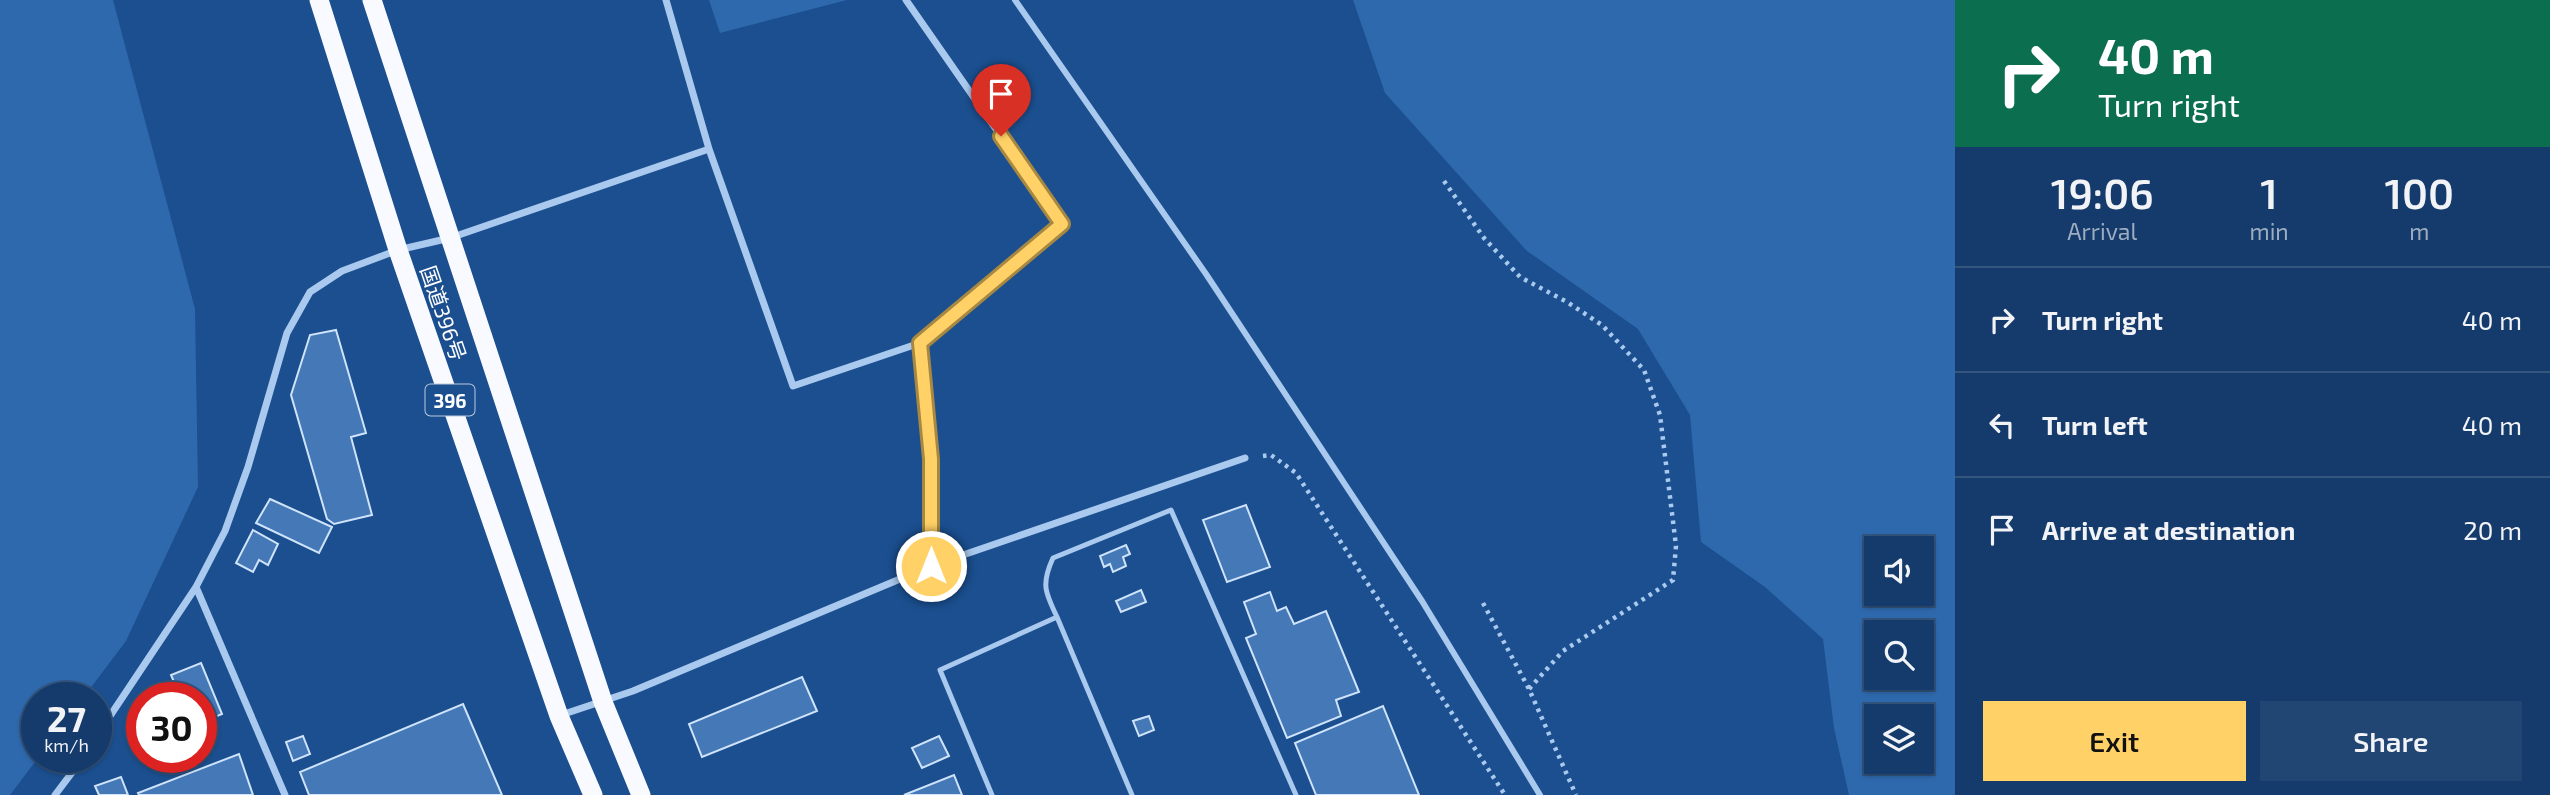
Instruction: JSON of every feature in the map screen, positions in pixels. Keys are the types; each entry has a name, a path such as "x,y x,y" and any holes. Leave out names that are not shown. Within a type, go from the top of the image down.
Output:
{"highway":[{"name":"国道396号","path":"319,0 398,250 559,716 593,795"},
{"name":"国道396号","path":"372,0 603,702 641,795"}],"street":[{"path":"666,0 709,149 793,386 920,343 1062,224 906,0"},
{"path":"1015,0 1206,274 1422,601 1540,795"},
{"path":"112,713 197,587 225,531 248,467 287,333 310,292 342,271 398,250 450,238 709,149"},
{"path":"920,343 931,459 931,566"},
{"path":"559,716 603,702 931,566 1245,458"},
{"path":"197,587 285,795"},
{"path":"55,795 72,773"}],"lane":[{"path":"1132,795 1045,592 1046,574 1053,558 1171,510 1296,795"},
{"path":"992,795 940,670 1057,617"}],"path":[{"path":"1444,181 1484,238 1520,277 1567,302 1602,325 1644,370 1660,415 1676,546 1673,580 1563,651 1529,689"},
{"path":"1245,458 1271,455 1296,473 1505,795"},
{"path":"1483,603 1529,689 1576,795"}],"shaded area":[{"path":"0,0 113,0 195,309 198,487 126,641 95,682 21,682 21,773 27,773 10,795 0,795"},
{"path":"709,0 847,0 720,33"},
{"path":"1353,0 1955,0 1955,795 1849,795 1834,728 1823,639 1765,587 1701,542 1690,415 1638,329 1527,251 1385,93"}],"building":[{"path":"336,330 366,433 351,437 372,515 334,524 327,519 291,395 310,335"},
{"path":"270,499 332,527 319,553 256,523"},
{"path":"1246,505 1270,567 1227,582 1203,520"},
{"path":"253,530 278,544 268,565 259,560 253,572 236,563"},
{"path":"1126,545 1130,554 1123,557 1126,566 1113,572 1110,564 1104,567 1100,556"},
{"path":"1141,590 1146,602 1121,612 1116,601"},
{"path":"1270,592 1277,611 1286,607 1294,624 1326,611 1359,692 1336,700 1341,716 1287,738 1246,638 1256,634 1244,602"},
{"path":"201,663 209,682 174,682 171,675"},
{"path":"802,677 817,711 702,757 689,724"},
{"path":"217,702 222,714 217,716"},
{"path":"463,704 502,795 309,795 300,772"},
{"path":"1383,706 1419,795 1316,795 1295,743"},
{"path":"1149,716 1154,730 1139,736 1133,721"},
{"path":"303,736 310,754 293,761 286,742"},
{"path":"939,736 949,756 922,768 912,748"},
{"path":"239,754 253,795 138,793 190,773 217,773 217,762"},
{"path":"954,775 962,795 904,795"},
{"path":"121,777 128,795 99,795 95,786"}],"route":[{"path":"931,566 931,459 920,343 1062,224 1001,136"}]}
